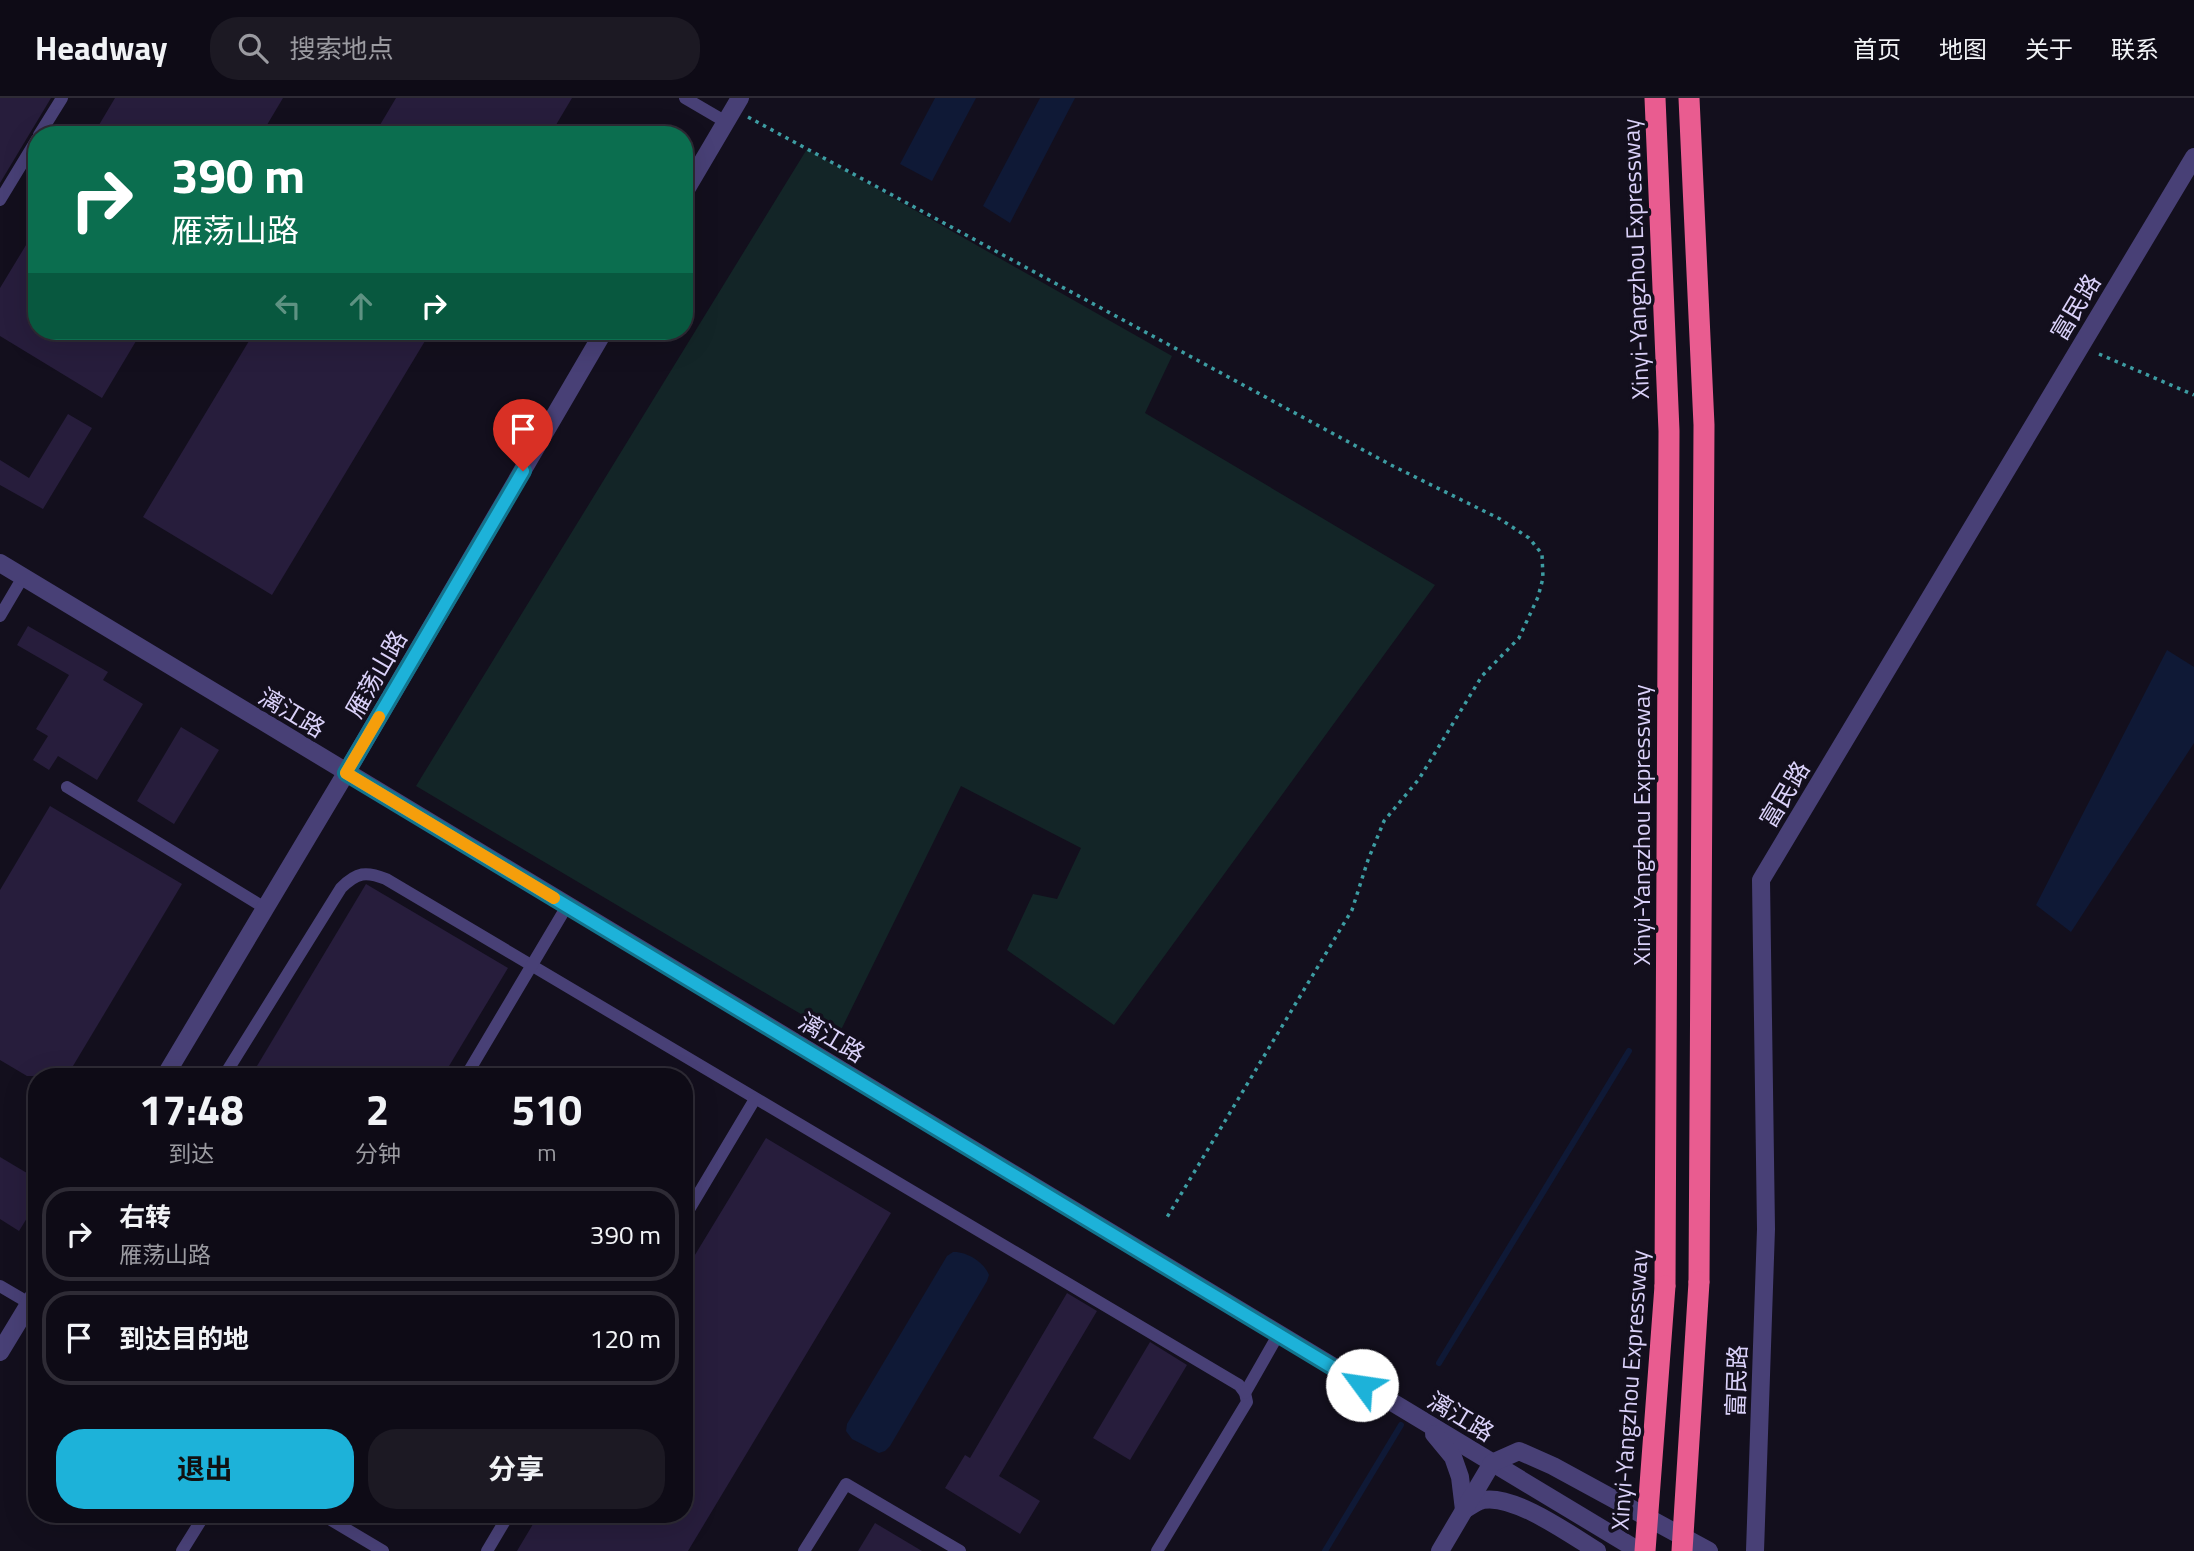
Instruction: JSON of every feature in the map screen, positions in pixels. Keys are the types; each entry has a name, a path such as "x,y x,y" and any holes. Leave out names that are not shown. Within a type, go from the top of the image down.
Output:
{"highway":[{"name":"Xinyi-Yangzhou Expressway","path":"1645,1551 1665,1286 1669,431 1655,98"},
{"path":"1682,1551 1699,1282 1704,425 1689,98"}],"street":[{"path":"693,178 733,110"},
{"name":"富民路","path":"1755,1551 1766,1229 1761,880 2194,157"},
{"name":"雁荡山路","path":"170,1068 599,340"},
{"name":"漓江路","path":"0,563 1639,1551"},
{"path":"0,1352 28,1305"},
{"path":"1425,1423 1453,1457 1460,1477 1464,1510"},
{"path":"1440,1551 1492,1463 1519,1451 1553,1466 1709,1551"},
{"path":"1464,1510 1483,1500 1512,1503 1597,1551"}],"lane":[{"path":"45,126 62,98"},
{"path":"685,98 733,110"},
{"path":"0,200 28,154"},
{"path":"0,617 23,577"},
{"path":"67,787 265,908"},
{"path":"229,1068 333,899 352,878 375,874 1239,1385 1247,1402 1157,1551"},
{"path":"471,1068 567,906"},
{"path":"693,1203 755,1099"},
{"path":"0,1286 28,1295"},
{"path":"1245,1393 1278,1335"},
{"path":"804,1551 846,1484 960,1551"},
{"path":"182,1551 199,1523"},
{"path":"336,1523 383,1551"},
{"path":"487,1551 504,1523"}],"path":[{"path":"733,110 1391,465 1500,519 1530,538 1542,554 1543,578 1538,597 1520,638 1482,676 1419,779 1384,821 1352,910 1166,1219"},
{"path":"2081,346 2194,395"}],"shaded area":[{"path":"807,149 1172,356 1145,413 1435,585 1114,1025 1007,950 1033,894 1057,899 1081,848 961,786 838,1036 416,786 690,340 693,340 693,335"}],"water":[{"path":"935,98 976,98 932,181 900,164"},
{"path":"1040,98 1075,98 1010,223 983,206"},
{"path":"2167,650 2194,667 2194,743 2071,932 2036,905"},
{"path":"953,1252 969,1255 979,1262 987,1270 987,1281 890,1446 879,1453 852,1439 846,1431 847,1424 947,1256"}],"building":[{"path":"0,98 51,98 34,126 28,126 28,136 0,183"},
{"path":"115,98 283,98 266,126 98,126"},
{"path":"396,98 572,98 555,126 379,126"},
{"path":"28,242 28,340 137,340 102,398 0,336 0,288"},
{"path":"250,340 426,340 272,595 143,517"},
{"path":"68,414 92,428 43,509 0,485 0,460 29,478"},
{"path":"28,626 108,672 103,680 143,704 97,780 58,756 49,770 33,760 48,736 36,729 69,675 17,645"},
{"path":"181,727 219,750 174,824 137,801"},
{"path":"50,806 182,884 72,1068 28,1068 27,1076 0,1060 0,890"},
{"path":"366,884 508,968 448,1068 256,1068"},
{"path":"766,1138 891,1213 688,1551 517,1551 534,1523 693,1523 693,1258"},
{"path":"0,1157 28,1174 28,1216 19,1231 0,1219"},
{"path":"1067,1293 1097,1311 999,1476 1040,1501 1020,1534 945,1488 965,1455 970,1458"},
{"path":"1150,1342 1187,1365 1130,1460 1093,1438"},
{"path":"875,1523 922,1551 858,1551"}],"waterway":[{"path":"1439,1363 1629,1051"},
{"path":"1325,1551 1401,1425"}],"slow traffic":[{"path":"379,717 346,773 554,898"}],"route":[{"path":"523,471 346,773 1362,1385"}]}
